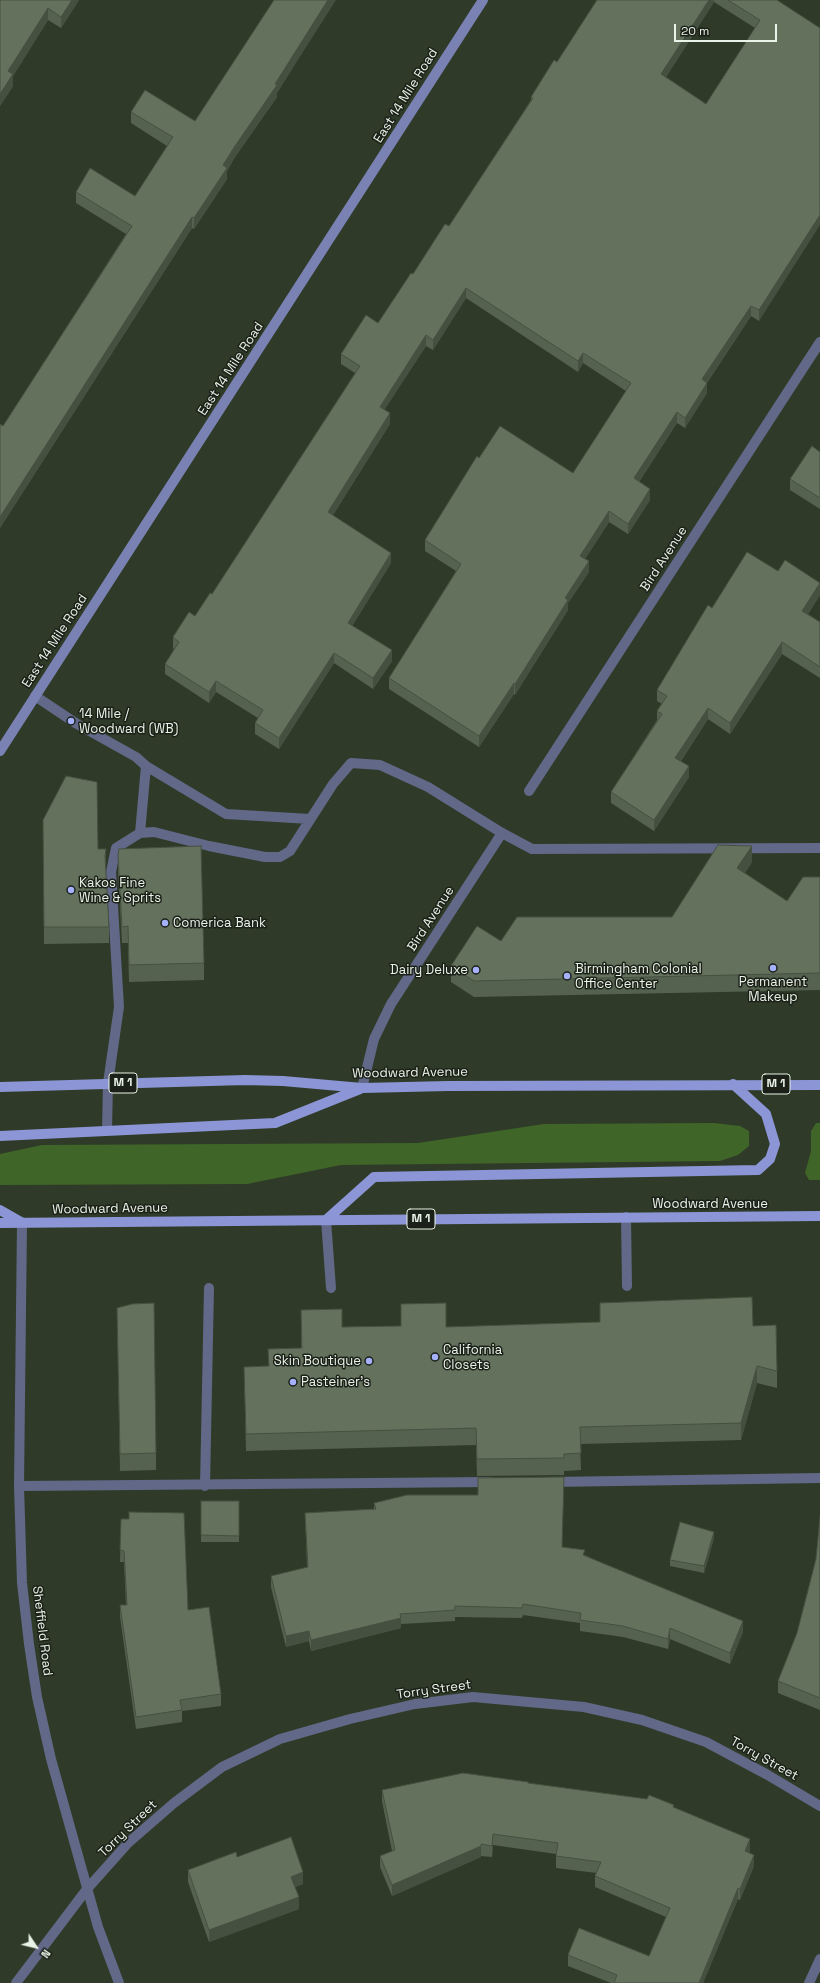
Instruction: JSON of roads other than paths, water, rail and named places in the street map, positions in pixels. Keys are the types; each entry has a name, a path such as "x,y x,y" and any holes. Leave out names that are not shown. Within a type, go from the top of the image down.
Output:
{"main road":[{"name":"East 14 Mile Road","path":"0,751 483,0"},
{"name":"Woodward Avenue","path":"0,1086 245,1080 283,1081 362,1088 448,1086 820,1084"},
{"path":"326,1220 374,1177 758,1170 770,1158 775,1144 773,1136 766,1114 733,1084"},
{"path":"0,1136 275,1123 362,1088"},
{"path":"0,1210 22,1223"},
{"name":"Woodward Avenue","path":"0,1223 820,1216"}],"street":[{"name":"Bird Avenue","path":"530,791 820,342"},
{"path":"35,696 77,724 136,757 146,766 226,814 310,819"},
{"path":"107,1130 108,1083 118,1007 111,872 116,848 140,833 154,832 265,857 280,857 290,851 333,784 352,763 380,765 428,787 502,833 532,848 820,848"},
{"path":"140,833 146,766"},
{"name":"Bird Avenue","path":"362,1088 374,1039 391,1004 502,833"},
{"path":"626,1217 627,1286"},
{"path":"326,1220 330,1288"},
{"name":"Sheffield Road","path":"22,1223 19,1486 22,1583 29,1644 36,1689 51,1759 98,1927 119,1983"},
{"path":"204,1486 209,1288"},
{"path":"540,1482 820,1478"},
{"path":"19,1486 204,1486 500,1482"},
{"name":"Torry Street","path":"16,1983 87,1889 128,1843 174,1803 222,1767 280,1739 350,1719 415,1704 473,1697 584,1707 642,1720 706,1742 766,1774 820,1806"},
{"path":"809,1983 820,1959"}],"place":[{"name":"14 Mile / Woodward (WB)","path":"71,721"},
{"name":"Kakos Fine Wine & Sprits","path":"71,890"},
{"name":"Comerica Bank","path":"165,923"},
{"name":"Permanent Makeup","path":"773,968"},
{"name":"Dairy Deluxe","path":"476,970"},
{"name":"Birmingham Colonial Office Center","path":"567,976"},
{"name":"California Closets","path":"435,1357"},
{"name":"Skin Boutique","path":"369,1361"},
{"name":"Pasteiner's","path":"293,1382"}]}
